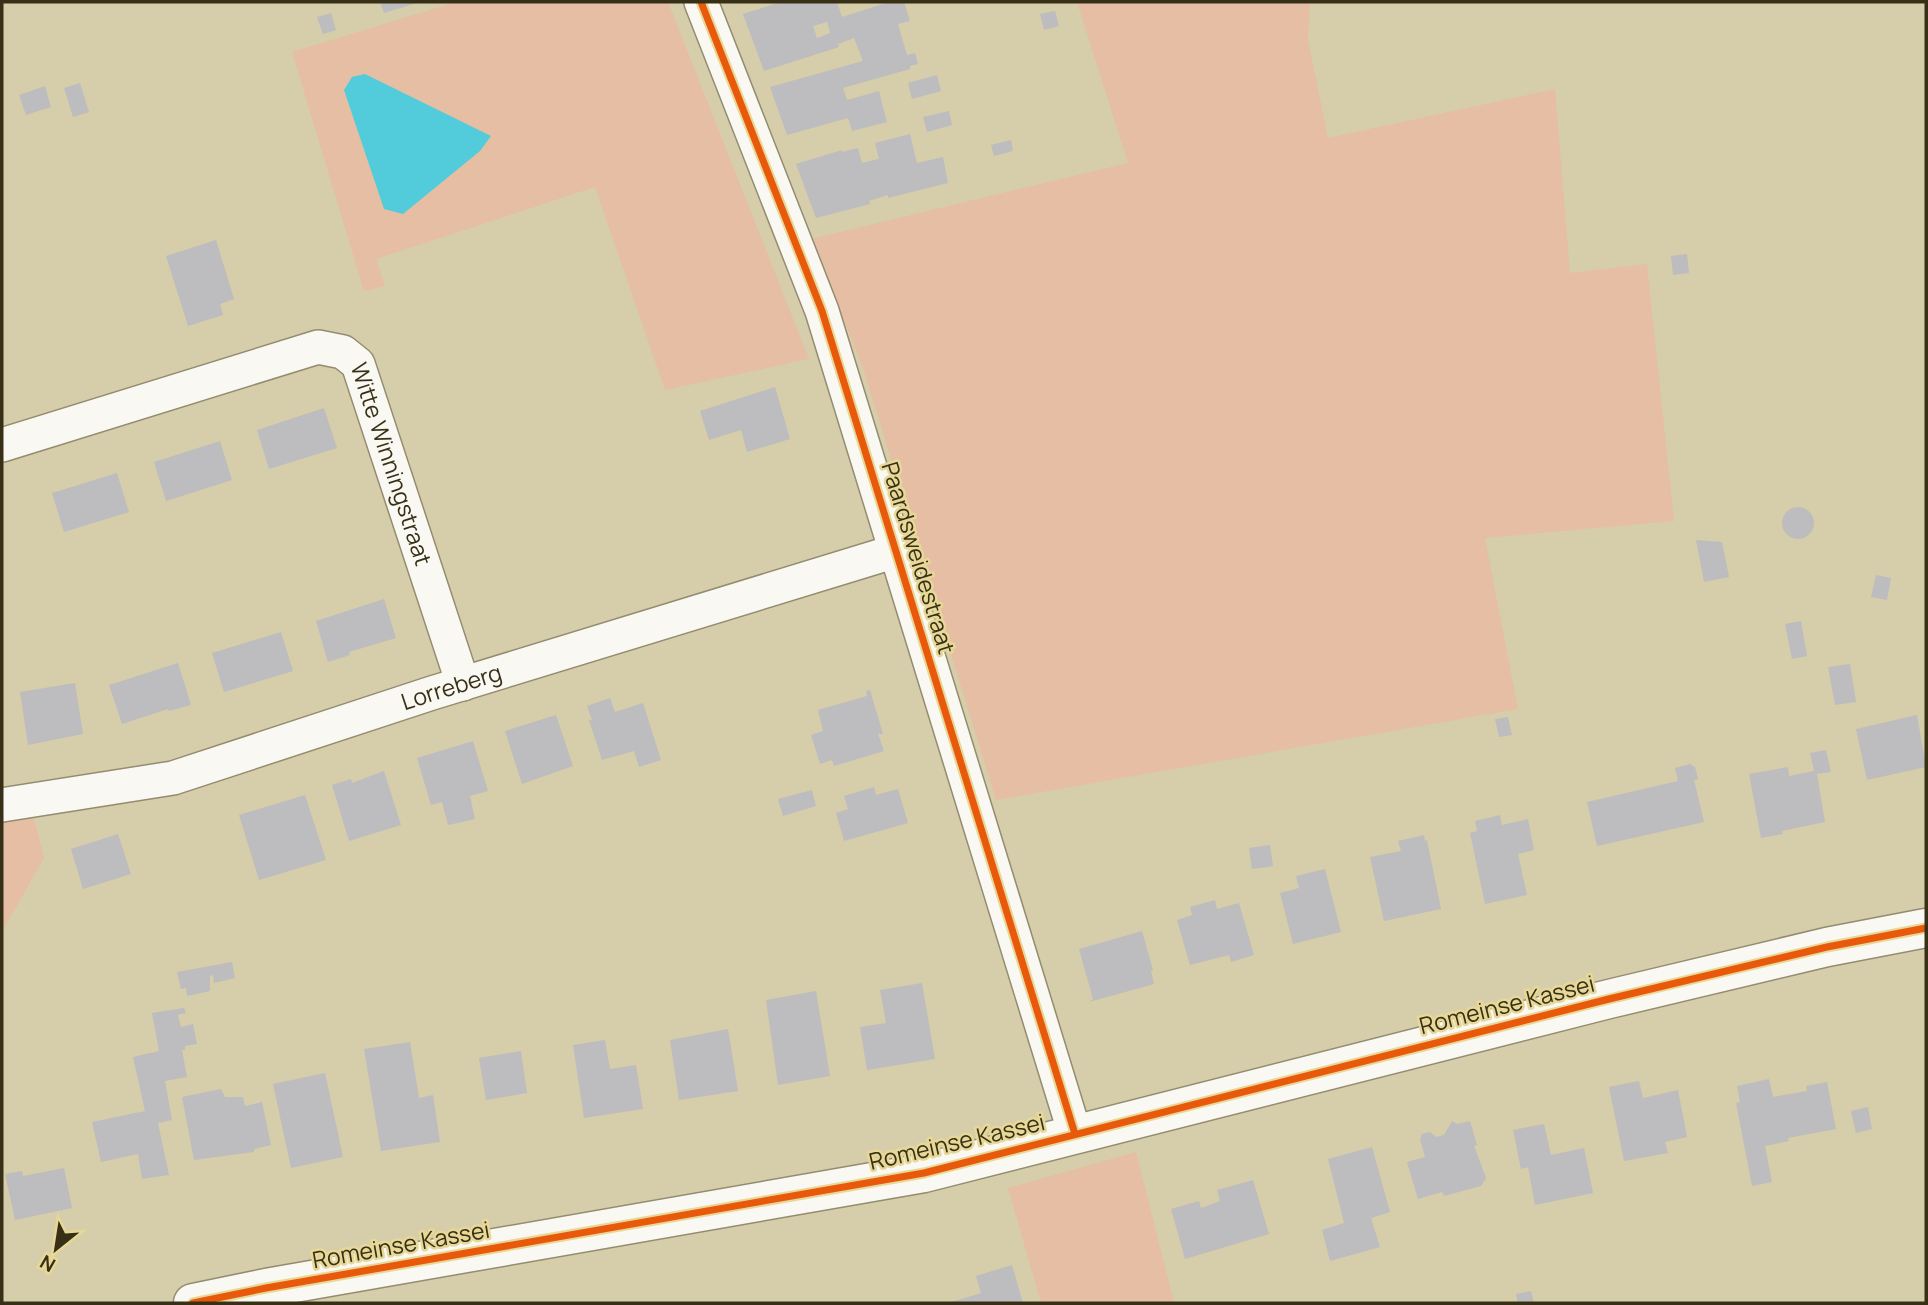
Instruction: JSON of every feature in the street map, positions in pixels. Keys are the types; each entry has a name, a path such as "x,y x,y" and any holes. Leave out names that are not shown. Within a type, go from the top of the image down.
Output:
{"main road":[{"name":"Romeinse Kassei","path":"193,1303 924,1173 1622,996 1827,947 1926,928"}],"street":[{"name":"Paardsweidestraat","path":"701,2 822,311 1075,1134"},
{"name":"Witte Winningstraat","path":"2,445 318,347 343,352 358,364 463,684"},
{"name":"Lorreberg","path":"2,805 173,778 463,684 896,551"}],"shaded area":[{"path":"456,2 668,2 809,359 665,390 595,187 376,259 385,286 364,291 292,52"},
{"path":"1077,2 1310,2 1308,40 1328,138 1555,89 1570,273 1647,264 1674,521 1485,538 1518,709 996,800 862,365 811,239 1128,163"},
{"path":"32,810 44,858 2,932 2,815"},
{"path":"1136,1152 1174,1303 1041,1303 1008,1188"}],"water":[{"path":"365,74 491,136 480,151 403,214 384,209 344,90 352,77"}],"building":[{"path":"380,2 420,2 384,13"},
{"path":"781,2 837,2 842,17 889,2 904,2 910,21 898,24 907,55 915,53 918,64 910,66 910,69 843,88 847,100 879,91 887,122 852,131 848,118 787,135 770,87 863,61 854,38 838,44 839,47 764,71 743,14","holes":["827,22 830,33 817,38 813,26"]},
{"path":"1055,11 1059,26 1044,30 1040,14"},
{"path":"331,13 336,30 323,34 317,17"},
{"path":"937,75 941,91 912,99 908,83"},
{"path":"80,83 89,112 73,117 64,88"},
{"path":"45,86 51,107 26,115 19,95"},
{"path":"949,111 952,125 927,132 923,117"},
{"path":"910,134 917,163 943,157 948,183 888,198 888,195 869,201 870,204 816,218 796,164 858,148 862,163 879,159 875,143"},
{"path":"1011,140 1013,151 994,156 991,145"},
{"path":"216,240 234,299 220,304 223,315 188,326 166,256"},
{"path":"1687,254 1689,273 1673,275 1671,256"},
{"path":"775,387 790,439 747,452 741,430 709,440 700,411"},
{"path":"324,408 337,448 269,469 257,430"},
{"path":"220,441 232,480 166,501 154,462"},
{"path":"117,473 129,512 64,532 52,493"},
{"path":"1798,507 1809,512 1814,523 1809,534 1798,539 1787,534 1782,523 1787,512"},
{"path":"1696,540 1722,542 1729,577 1704,582"},
{"path":"1876,575 1891,578 1887,600 1871,597"},
{"path":"384,599 396,638 349,652 350,655 328,662 316,621"},
{"path":"1801,621 1807,656 1792,659 1785,624"},
{"path":"281,632 293,671 224,692 212,653"},
{"path":"178,663 191,705 169,711 168,709 122,724 109,685"},
{"path":"1850,664 1856,702 1835,705 1828,667"},
{"path":"75,683 83,734 28,745 20,692"},
{"path":"870,690 883,734 878,734 884,751 834,766 832,760 820,764 811,735 823,731 818,710 867,696 866,691"},
{"path":"610,698 615,712 643,703 661,760 639,767 634,751 602,760 587,706"},
{"path":"556,715 573,766 522,784 505,731"},
{"path":"1917,715 1926,767 1867,780 1856,729"},
{"path":"1508,717 1512,735 1499,737 1495,719"},
{"path":"473,741 488,791 470,796 475,819 448,825 442,802 431,805 417,758"},
{"path":"1826,750 1831,772 1817,774 1825,822 1761,838 1749,774 1788,767 1789,776 1814,771 1810,753"},
{"path":"1690,764 1695,767 1698,779 1694,780 1704,822 1597,846 1587,802 1678,781 1675,768"},
{"path":"384,771 401,825 349,841 332,785 351,779 352,783"},
{"path":"874,787 876,795 898,789 908,823 844,841 836,813 848,809 844,796"},
{"path":"812,790 816,806 783,816 778,799"},
{"path":"305,795 326,860 259,880 239,815"},
{"path":"1500,815 1502,825 1528,819 1534,850 1518,854 1527,895 1485,904 1470,833 1477,831 1475,821"},
{"path":"118,834 131,874 83,889 71,849"},
{"path":"1424,835 1441,909 1384,921 1370,857 1401,851 1398,841"},
{"path":"1270,845 1273,866 1252,869 1249,848"},
{"path":"1325,869 1341,932 1293,944 1280,893 1299,888 1296,876"},
{"path":"1215,900 1217,909 1239,903 1254,955 1231,962 1229,955 1190,965 1177,920 1192,915 1190,907"},
{"path":"1142,931 1153,970 1154,984 1089,1002 1093,999 1079,949"},
{"path":"232,962 235,978 214,983 213,975 210,976 210,991 187,996 186,988 181,989 177,972"},
{"path":"922,983 935,1059 867,1070 860,1027 886,1023 880,990"},
{"path":"816,991 830,1076 778,1085 766,1000"},
{"path":"184,1008 186,1013 178,1015 181,1027 193,1024 197,1044 185,1046 185,1050 182,1050 187,1077 165,1081 172,1120 158,1123 169,1175 142,1179 138,1154 101,1162 92,1122 145,1111 133,1057 159,1051 152,1013"},
{"path":"728,1029 738,1091 679,1100 670,1040"},
{"path":"605,1040 610,1069 636,1065 643,1109 584,1118 573,1045"},
{"path":"410,1042 419,1098 433,1095 440,1142 381,1151 364,1049"},
{"path":"521,1051 527,1093 486,1100 479,1058"},
{"path":"325,1073 343,1157 291,1168 273,1084"},
{"path":"1769,1079 1773,1097 1807,1091 1806,1086 1827,1082 1836,1129 1788,1138 1789,1141 1765,1146 1772,1182 1752,1186 1736,1103 1740,1102 1737,1086"},
{"path":"1639,1081 1643,1098 1678,1090 1687,1137 1665,1142 1668,1153 1624,1161 1609,1087"},
{"path":"221,1089 225,1097 243,1097 245,1106 262,1102 271,1145 254,1149 254,1152 194,1160 182,1097"},
{"path":"1868,1107 1872,1129 1856,1133 1851,1111"},
{"path":"1452,1121 1457,1124 1470,1121 1477,1145 1474,1146 1486,1178 1481,1186 1444,1196 1442,1192 1418,1199 1407,1162 1425,1157 1420,1139 1422,1134 1430,1132 1436,1137 1444,1135"},
{"path":"1544,1124 1551,1155 1584,1148 1593,1193 1535,1205 1528,1167 1521,1169 1513,1130"},
{"path":"1372,1147 1390,1212 1371,1218 1380,1247 1330,1261 1322,1230 1344,1223 1328,1159"},
{"path":"64,1168 72,1208 15,1220 5,1174 22,1171 23,1176"},
{"path":"1253,1180 1269,1234 1185,1259 1171,1209 1199,1201 1201,1208 1220,1201 1217,1190"},
{"path":"1012,1265 1023,1303 948,1303 981,1293 976,1276"},
{"path":"1531,1291 1534,1303 1518,1303 1516,1294"}],"cycle path":[{"path":"701,2 822,311 1075,1134"},
{"path":"193,1303 924,1173 1609,999 1827,947 1926,928"}]}
